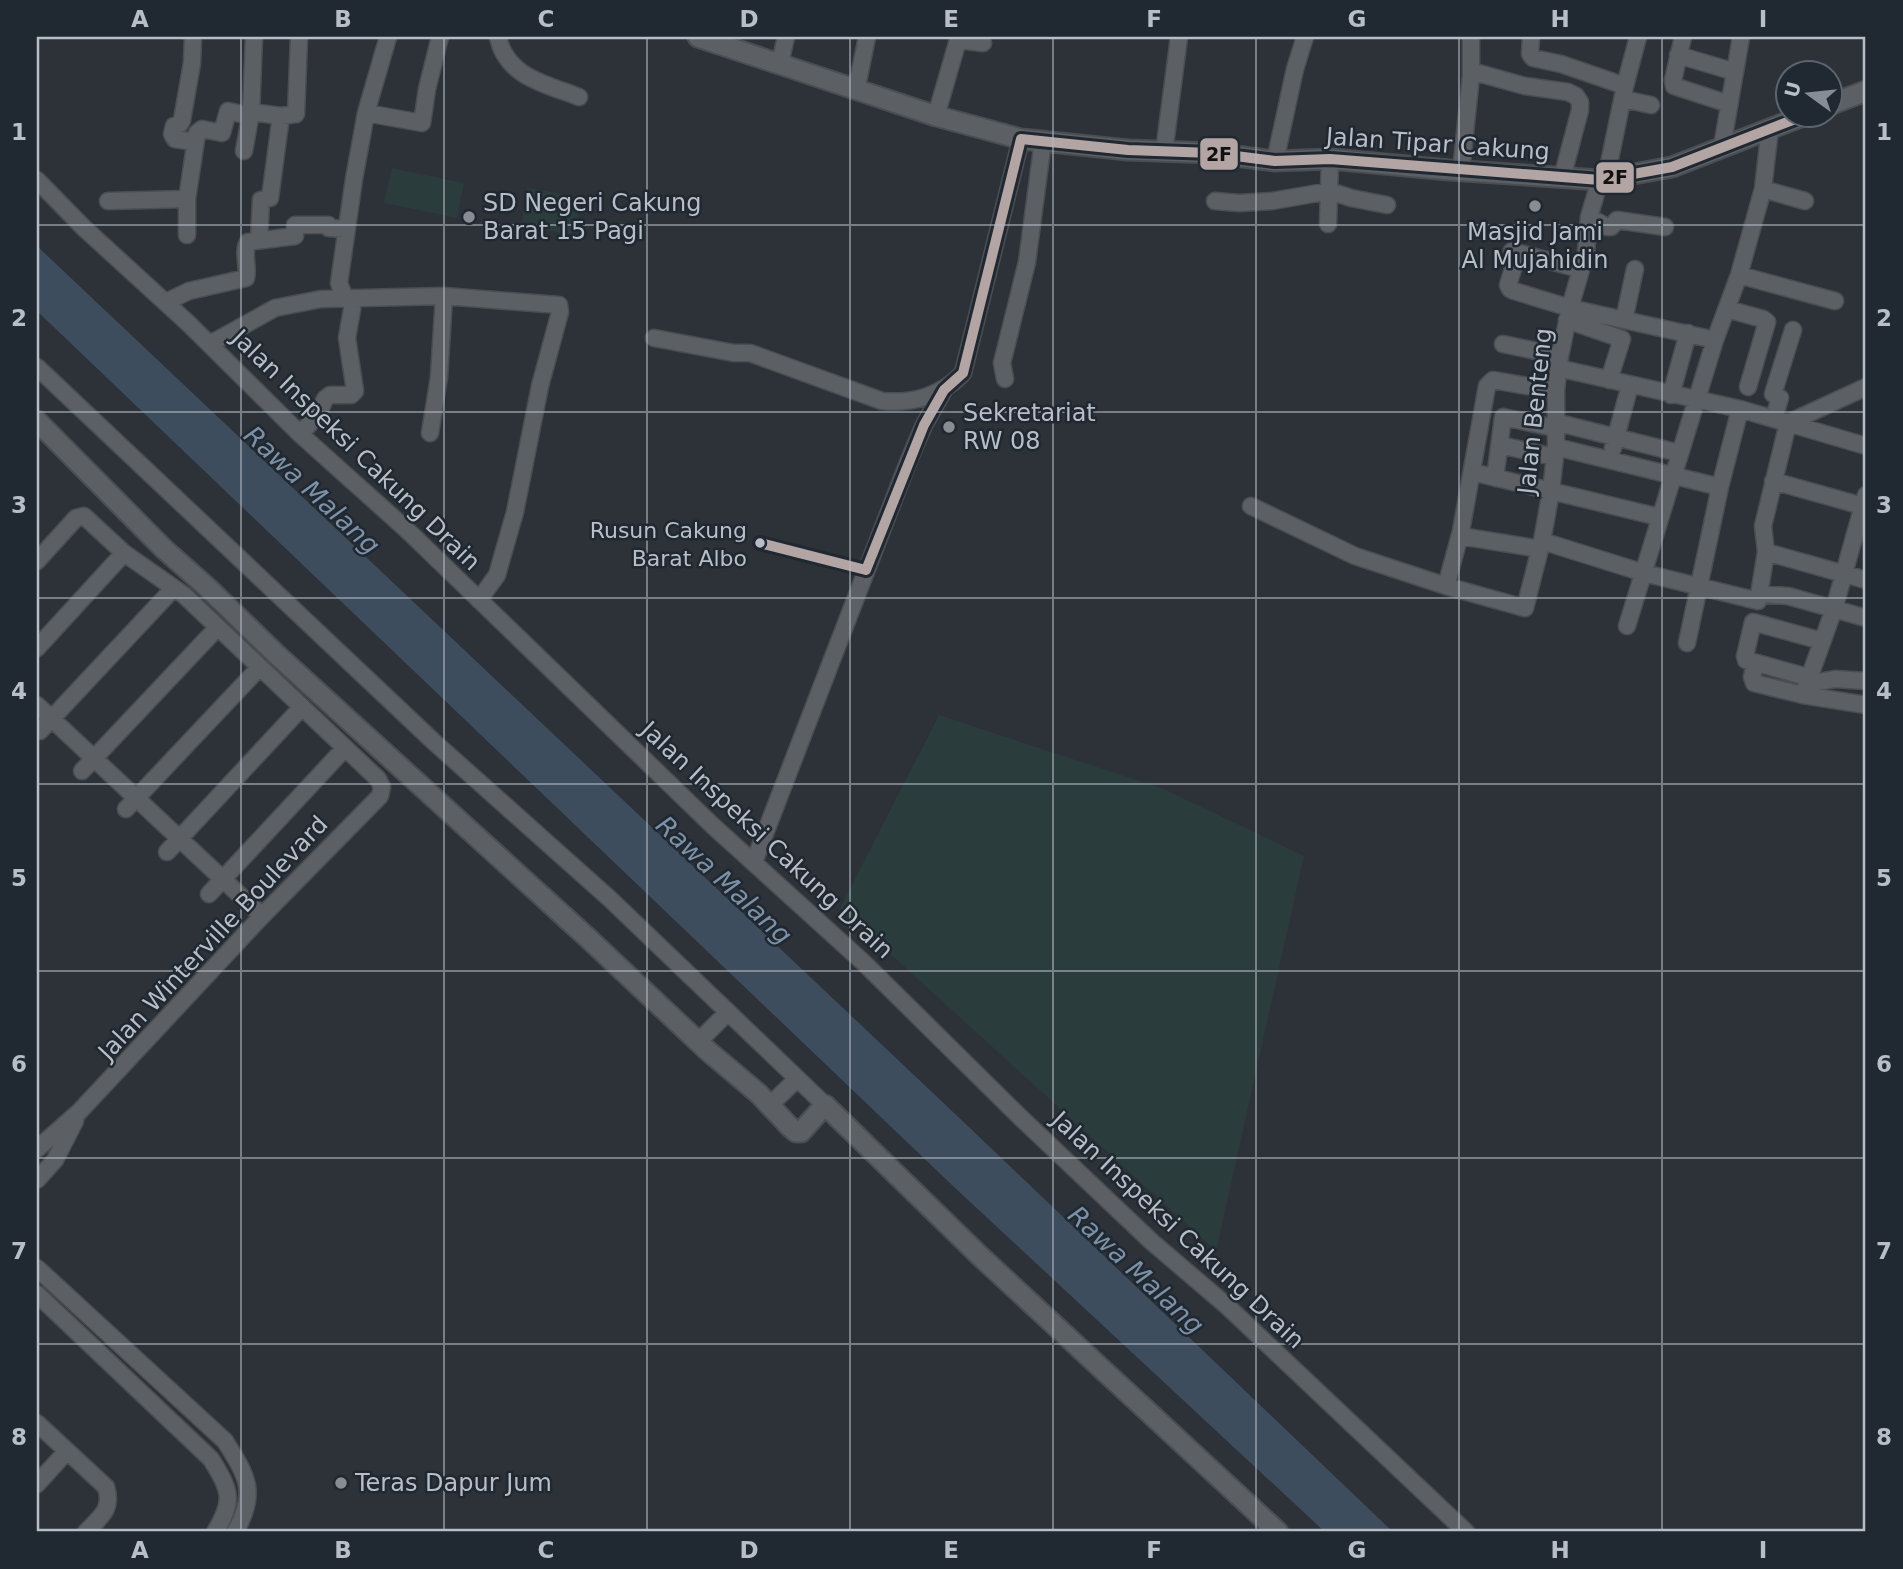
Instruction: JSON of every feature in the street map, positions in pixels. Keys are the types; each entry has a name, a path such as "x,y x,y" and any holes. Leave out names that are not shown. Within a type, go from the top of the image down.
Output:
{"street":[{"path":"193,37 192,63 182,120 174,126 172,137 195,142"},
{"path":"244,151 251,114 254,37"},
{"path":"259,240 261,200 270,198 288,115 299,37"},
{"path":"300,434 318,415 325,399 330,395 351,395 355,391 347,338 350,298 340,283 366,113 388,37"},
{"path":"366,113 422,124 427,89 440,37"},
{"path":"498,37 501,50 515,70 579,97"},
{"name":"Jalan Tipar Cakung","path":"698,37 936,116 1021,139 1089,147 1212,153 1275,161 1330,159 1461,171 1603,179 1672,167 1773,127"},
{"path":"780,63 786,37"},
{"path":"856,91 867,37"},
{"path":"1164,152 1178,37"},
{"path":"1275,161 1295,69 1305,37"},
{"path":"1461,171 1471,71 1471,37"},
{"path":"1531,37 1530,54 1533,58 1561,64 1651,105"},
{"path":"1683,37 1674,86 1729,104"},
{"path":"1722,147 1741,37"},
{"name":"Jalan Benteng","path":"1446,586 1525,608 1551,491 1556,391 1568,314 1586,252 1589,217 1603,179 1624,93 1632,38"},
{"path":"936,116 958,40 983,43"},
{"path":"1678,55 1735,72"},
{"path":"1471,71 1576,96 1580,102 1580,110 1562,178"},
{"path":"1843,100 1866,92"},
{"path":"187,235 187,199 197,133 202,129 222,133 226,111 288,115"},
{"path":"1627,626 1715,340 1739,275 1763,189 1770,128"},
{"path":"754,862 909,460 924,425 944,390 963,373 1021,139"},
{"path":"1006,379 1002,363 1027,262 1043,141"},
{"path":"1328,224 1330,159"},
{"name":"Jalan Inspeksi Cakung Drain","path":"37,180 300,434 407,530 754,862 863,962 964,1063 1152,1242 1227,1306 1466,1532"},
{"path":"1763,189 1805,201"},
{"path":"1215,201 1272,201 1330,191 1387,205"},
{"path":"108,201 187,199"},
{"path":"1589,217 1607,227 1611,227 1617,220 1665,227"},
{"path":"166,302 188,291 246,278 246,244 295,236 295,225 328,225 329,228 347,229"},
{"path":"1580,268 1515,252 1508,285 1510,289 1622,339 1609,380"},
{"path":"1624,320 1635,269"},
{"path":"1739,275 1835,301"},
{"path":"430,433 439,377 444,296"},
{"path":"210,345 275,308 321,299 444,296 559,305 560,312 540,386 508,539 497,575 479,600"},
{"path":"1727,309 1763,318 1767,322 1748,387"},
{"path":"1568,314 1624,320 1715,340"},
{"path":"1460,536 1541,545 1699,588 1758,601 1766,552 1763,526 1773,481 1781,421 1780,398 1773,394 1793,330"},
{"path":"1671,395 1688,333"},
{"path":"654,338 750,354 882,401 900,403 944,390"},
{"path":"1503,344 1609,380 1671,395 1698,398 1866,446"},
{"path":"37,367 434,743 610,899 980,1256 1278,1532"},
{"path":"1251,506 1355,556 1446,586 1460,536 1489,383 1498,380 1556,391"},
{"path":"1609,460 1630,385"},
{"path":"1781,421 1866,387"},
{"path":"1687,643 1720,487 1740,409"},
{"path":"1495,478 1503,417 1616,437 1679,453"},
{"path":"37,421 164,549 789,1126 799,1132 825,1105"},
{"path":"1500,445 1609,460 1720,487"},
{"path":"1472,472 1659,517"},
{"path":"1773,481 1865,503 1834,609 1807,686"},
{"path":"37,561 76,519 84,516 124,553 184,595 345,748 209,894"},
{"path":"1766,552 1866,580"},
{"path":"37,648 124,553"},
{"path":"46,725 173,589"},
{"path":"1761,594 1788,596 1866,618"},
{"path":"1822,641 1753,622 1745,656 1746,660 1755,664 1752,677 1754,682 1807,686 1866,705"},
{"path":"82,771 218,627"},
{"path":"131,804 260,667"},
{"path":"1807,686 1835,679 1866,681"},
{"path":"37,705 46,725 94,759 131,804 179,839 262,916"},
{"path":"167,852 302,707"},
{"name":"Jalan Winterville Boulevard","path":"79,1112 262,916 380,796 382,787 378,779 345,748"},
{"path":"699,1041 728,1012"},
{"path":"769,1105 797,1079"},
{"path":"37,1149 79,1112"},
{"path":"37,1180 55,1160 79,1112"},
{"path":"37,1268 225,1441 244,1471 250,1493 245,1516 235,1532"},
{"path":"37,1294 211,1460 224,1480 229,1497 227,1513 215,1532"},
{"path":"37,1423 106,1487 109,1499 106,1510 86,1532"},
{"path":"37,1485 67,1451"}],"shaded area":[{"path":"392,168 464,183 457,218 384,203"},
{"path":"527,188 581,197 574,235 521,226"},
{"path":"939,715 1164,789 1304,856 1216,1251 840,908"}],"water":[{"path":"37,246 1393,1532 1325,1532 953,1186 37,311"}],"transit line":[{"name":"2F","path":"1021,139 1128,150 1212,153 1275,161 1330,159 1600,180 1672,167 1773,128"},
{"name":"2F","path":"866,570 924,425 944,390 963,373 1021,139"},
{"name":"2F","path":"760,543 866,570"}],"place":[{"name":"Masjid Jami Al Mujahidin","path":"1535,206"},
{"name":"SD Negeri Cakung Barat 15 Pagi","path":"469,217"},
{"name":"Sekretariat RW 08","path":"949,427"},
{"name":"Rusun Cakung Barat Albo","path":"760,543"},
{"name":"Teras Dapur Jum","path":"341,1483"}],"water label":[{"name":"Rawa Malang","path":"312,490"},
{"name":"Rawa Malang","path":"724,880"},
{"name":"Rawa Malang","path":"1136,1270"}]}
